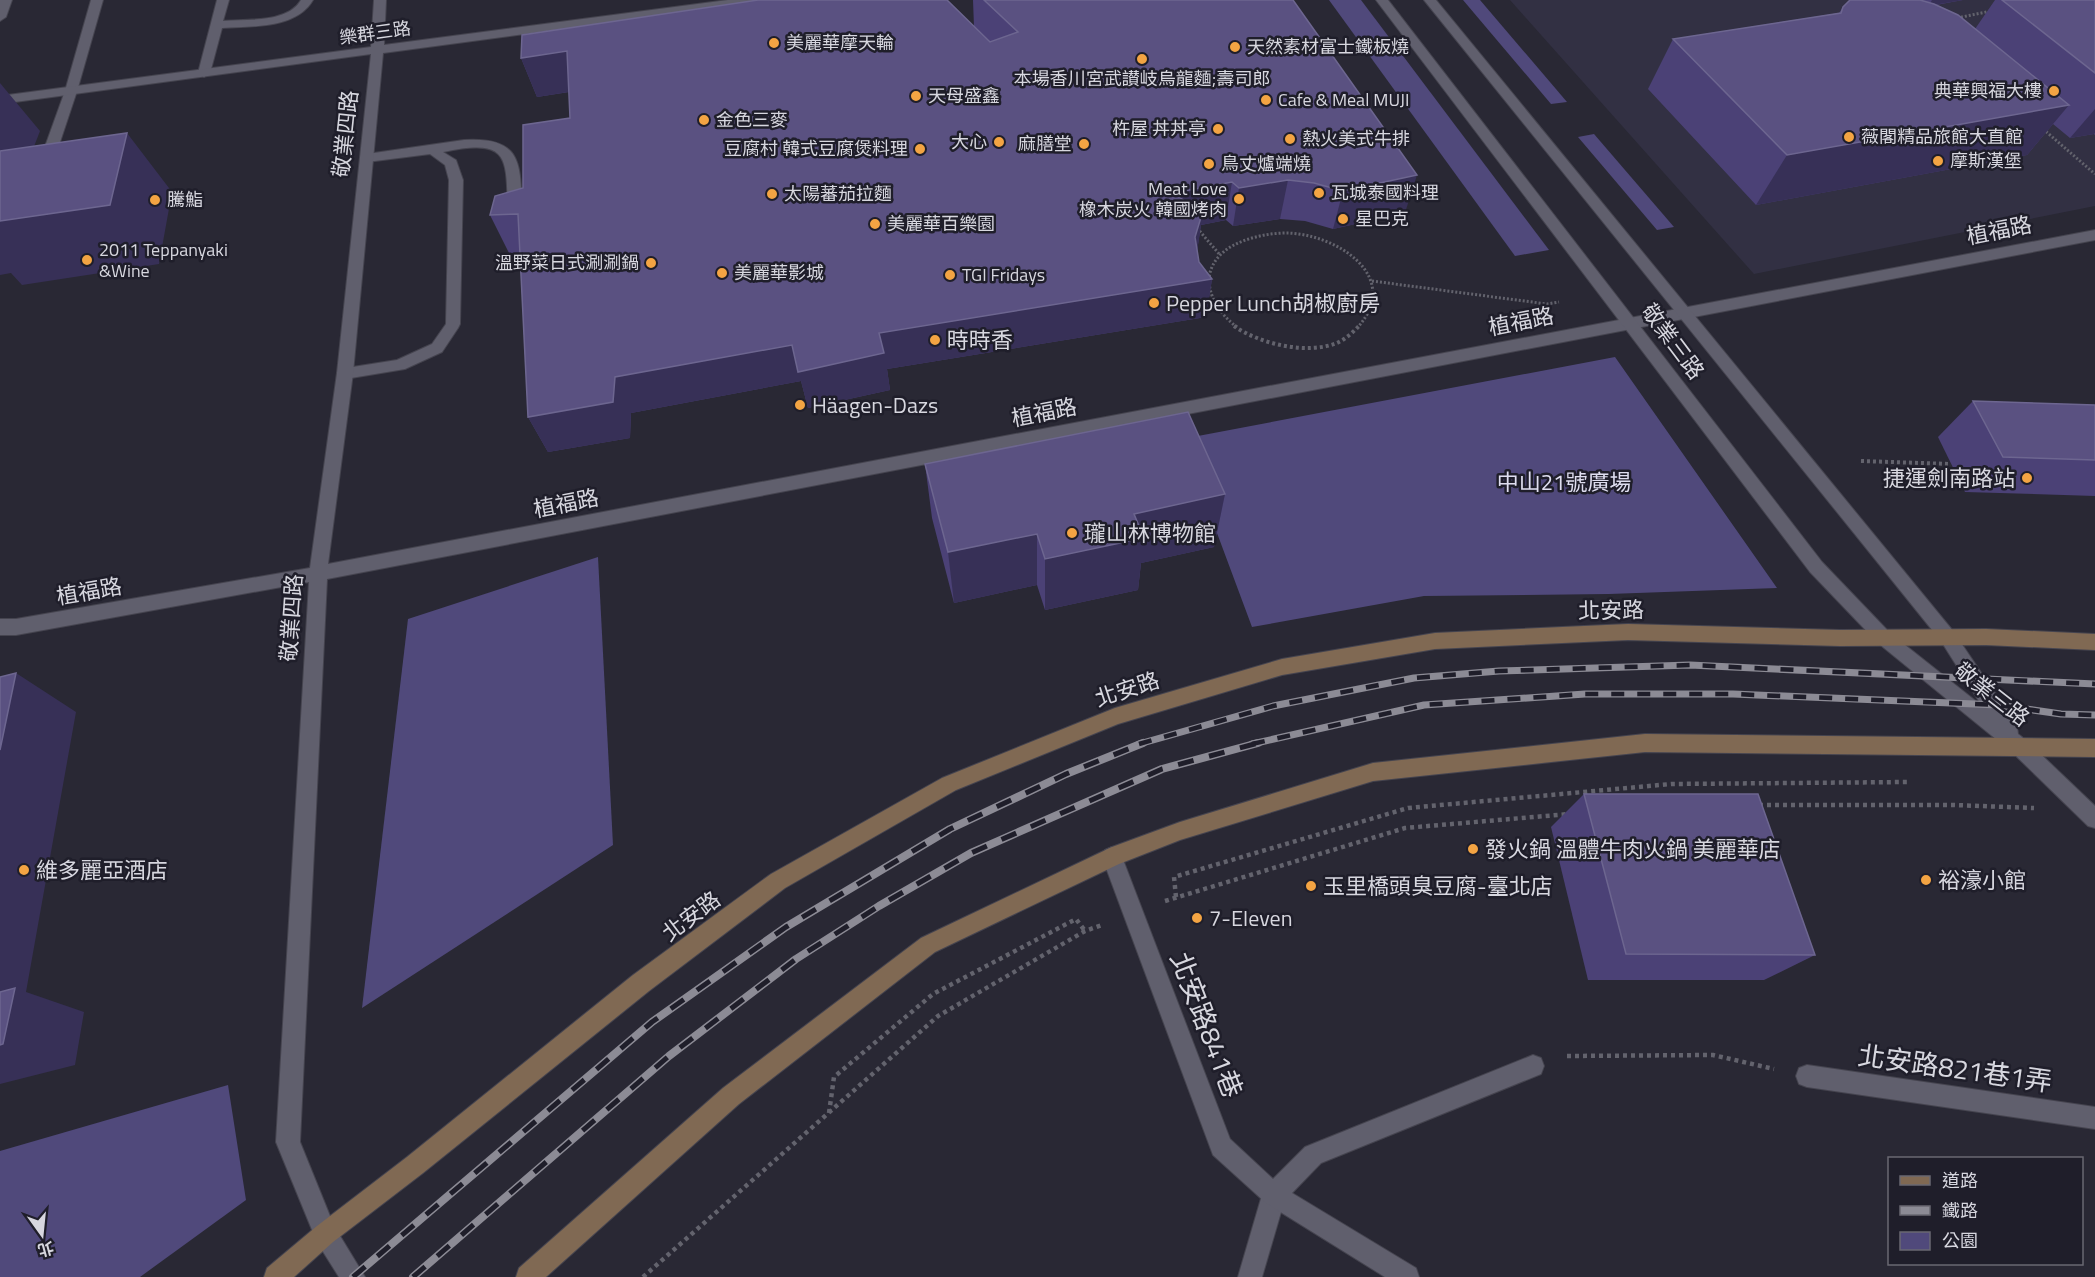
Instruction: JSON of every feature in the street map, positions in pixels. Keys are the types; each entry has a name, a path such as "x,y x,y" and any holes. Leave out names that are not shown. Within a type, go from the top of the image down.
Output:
{"main road":[{"name":"北安路","path":"276,1277 326,1234 641,983 778,881 949,784 1115,716 1282,667 1435,641 1628,633 1884,638 1947,636 2094,641"},
{"path":"528,1277 731,1096 928,945 1112,857 1180,831 1373,772 1645,743 2095,747"}],"street":[{"path":"0,17 6,0"},
{"path":"44,171 97,0"},
{"path":"204,73 223,0"},
{"path":"217,25 286,18 299,13 307,0"},
{"name":"敬業四路","path":"353,1277 326,1234 288,1142 314,622 345,373 367,158 380,0"},
{"name":"樂群三路","path":"0,100 754,0"},
{"name":"敬業三路","path":"1382,0 1816,567 1884,638 2020,747"},
{"name":"敬業三路","path":"1430,0 1947,636 2020,747"},
{"path":"367,158 473,142 501,148 512,161 516,228"},
{"path":"345,373 400,365 437,348 453,324 456,180 451,163 432,150"},
{"name":"植福路","path":"0,627 15,627 319,574 2095,235"},
{"path":"2020,747 2091,815"},
{"name":"北安路841巷","path":"1112,857 1221,1147 1274,1195 1407,1277"},
{"path":"1250,1277 1274,1195 1313,1155 1533,1066"},
{"name":"北安路821巷1弄","path":"1807,1076 2095,1118"}],"path":[{"path":"1956,18 2002,9"},
{"path":"2043,129 2095,174"},
{"path":"1195,226 1220,255"},
{"path":"1289,233 1317,238 1341,248 1361,263 1372,281 1375,301 1368,317 1337,343 1310,348 1257,338 1235,327 1218,310 1209,291 1210,272 1220,255 1239,242 1263,235 1289,233"},
{"path":"1372,281 1547,304 1559,303"},
{"path":"1861,461 1951,464"},
{"path":"1176,897 1174,877 1408,808 1671,784 1919,782"},
{"path":"1754,805 1954,805 2091,815"},
{"path":"643,1277 938,1016 1085,931 1176,897 1405,828 1578,813"},
{"path":"829,1113 834,1077 933,994 1076,919 1085,931"},
{"path":"1533,1066 1570,1055 1713,1055 1807,1076"}],"shaded area":[{"path":"1510,0 2095,0 2095,206 1754,274"}],"green space":[{"path":"1329,0 1361,0 1549,250 1515,256"},
{"path":"1463,0 1480,0 1567,102 1551,104"},
{"path":"1594,134 1674,227 1657,230 1578,137"},
{"name":"中山21號廣場","path":"1615,357 1777,588 1609,594 1424,596 1252,627 1182,439"},
{"path":"598,557 613,845 362,1008 408,619"},
{"path":"228,1085 246,1200 140,1277 0,1277 0,1151"}],"building":[{"name":"美麗華百樂園","path":"758,0 947,0 990,42 1018,32 984,0 1293,0 1417,175 1343,191 1314,183 1288,180 1239,188 1232,182 1174,193 1202,214 1195,237 1199,262 1212,279 879,333 884,353 798,372 792,345 615,377 613,402 528,417 518,214 490,215 495,196 523,188 523,125 570,118 567,51 521,58 522,35"},
{"path":"1850,0 1920,0 1958,15 2069,105 1787,155 1673,39 1841,13"},
{"path":"2002,0 2095,0 2095,73"},
{"path":"127,133 110,205 0,221 0,151"},
{"path":"1973,401 2095,405 2095,460 2003,457"},
{"path":"1188,412 1225,494 1134,514 1144,538 1045,559 1037,534 948,552 925,464"},
{"path":"16,673 0,750 0,677"},
{"path":"1584,794 1758,794 1815,955 1626,954"},
{"path":"15,988 3,1044 0,1045 0,992"}],"railway":[{"path":"1139,744 1273,706 1414,678 1499,671 1690,665 2095,684"},
{"path":"1252,744 1424,705 1585,694 1733,694 1998,705 2061,714 2095,715"},
{"path":"353,1277 652,1022 786,927 950,829 1066,774 1143,743"},
{"path":"413,1277 669,1056 796,959 879,906 971,853 1162,769 1258,743"}],"place":[{"name":"美麗華摩天輪","path":"774,43"},
{"name":"天然素材富士鐵板燒","path":"1235,47"},
{"name":"本場香川宮武讃岐烏龍麵;壽司郎","path":"1142,59"},
{"name":"典華興福大樓","path":"2054,91"},
{"name":"天母盛鑫","path":"916,96"},
{"name":"Cafe & Meal MUJI","path":"1266,100"},
{"name":"金色三麥","path":"704,120"},
{"name":"杵屋 丼丼亭","path":"1218,129"},
{"name":"薇閣精品旅館大直館","path":"1849,137"},
{"name":"熱火美式牛排","path":"1290,139"},
{"name":"大心","path":"999,142"},
{"name":"麻膳堂","path":"1084,144"},
{"name":"豆腐村 韓式豆腐煲料理","path":"920,149"},
{"name":"摩斯漢堡","path":"1938,161"},
{"name":"鳥丈爐端燒","path":"1209,164"},
{"name":"瓦城泰國料理","path":"1319,193"},
{"name":"太陽蕃茄拉麵","path":"772,194"},
{"name":"Meat Love 橡木炭火 韓國烤肉","path":"1239,199"},
{"name":"騰鮨","path":"155,200"},
{"name":"星巴克","path":"1343,219"},
{"name":"美麗華百樂園","path":"875,224"},
{"name":"2011 Teppanyaki &Wine","path":"87,260"},
{"name":"溫野菜日式涮涮鍋","path":"651,263"},
{"name":"美麗華影城","path":"722,273"},
{"name":"TGI Fridays","path":"950,275"},
{"name":"Pepper Lunch胡椒廚房","path":"1154,303"},
{"name":"時時香","path":"935,340"},
{"name":"Häagen-Dazs","path":"800,405"},
{"name":"捷運劍南路站","path":"2027,478"},
{"name":"瓏山林博物館","path":"1072,533"},
{"name":"發火鍋 溫體牛肉火鍋 美麗華店","path":"1473,849"},
{"name":"維多麗亞酒店","path":"24,870"},
{"name":"裕濠小館","path":"1926,880"},
{"name":"玉里橋頭臭豆腐-臺北店","path":"1311,886"},
{"name":"7-Eleven","path":"1197,918"}]}
